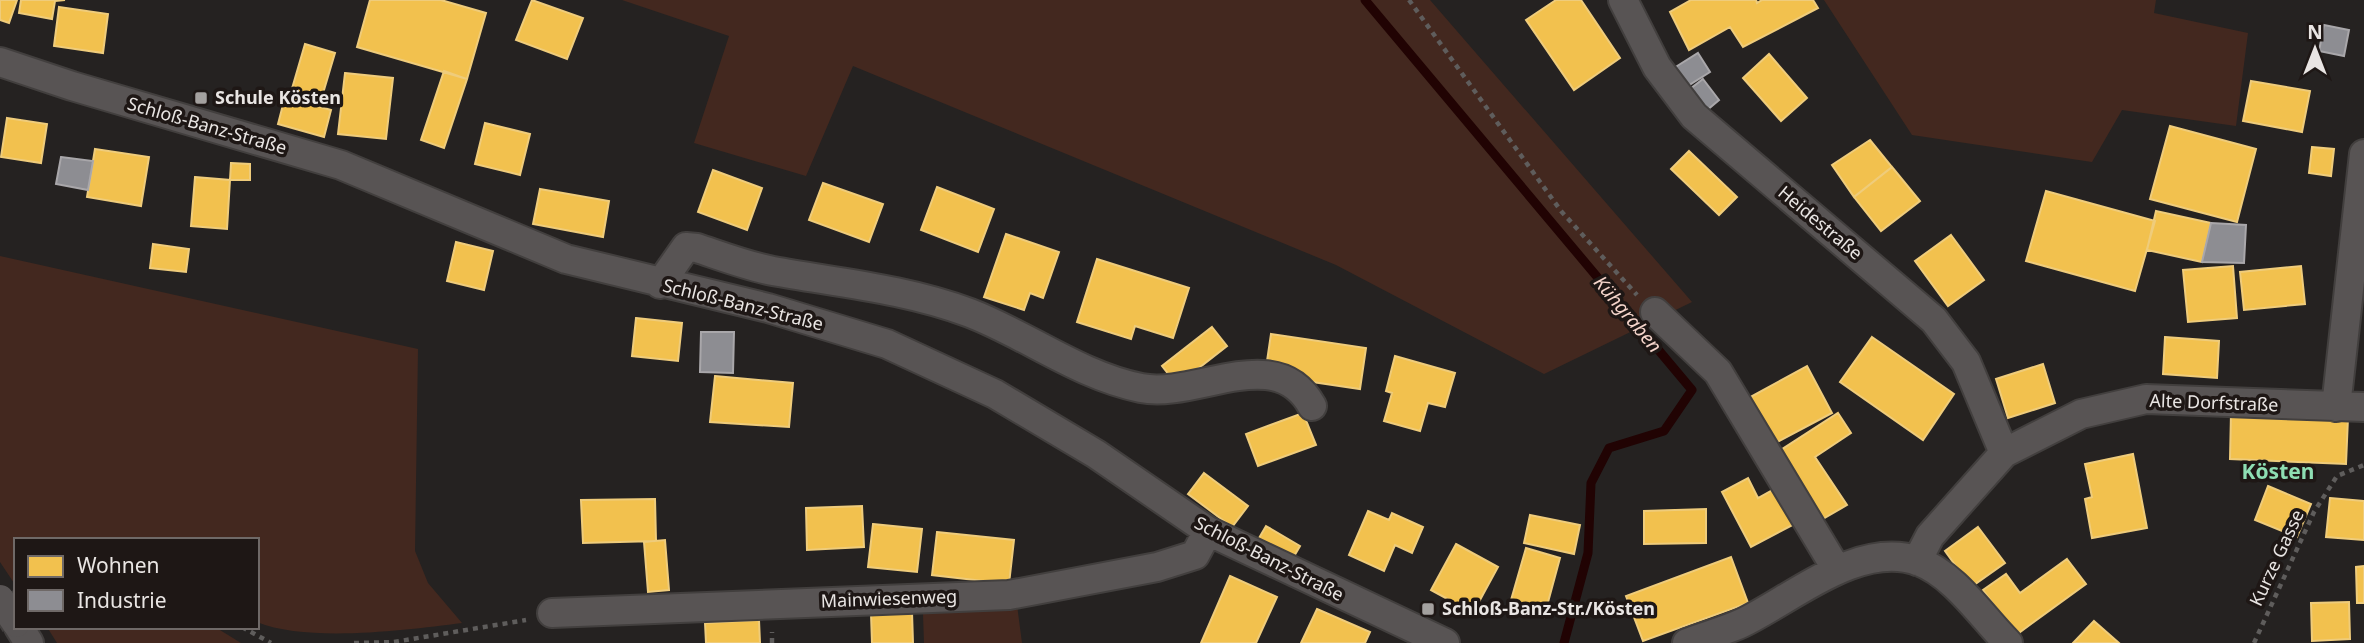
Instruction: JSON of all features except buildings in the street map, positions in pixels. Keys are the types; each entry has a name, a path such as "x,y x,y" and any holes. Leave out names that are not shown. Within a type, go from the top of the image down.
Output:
{"street":[{"name":"Heidestraße","path":"1623,0 1657,66 1694,116 1934,320 1965,362 2004,453"},
{"name":"Schloß-Banz-Straße","path":"0,62 72,86 341,165 566,259 660,284 768,308 887,344 995,394 1096,454 1208,531 1445,643"},
{"path":"2336,407 2364,154"},
{"path":"660,284 687,247 697,248 770,270 875,286 935,302 971,314 1097,373 1138,388 1167,392 1253,374 1292,382 1302,389 1311,406"},
{"path":"1655,312 1718,372 1837,570"},
{"name":"Alte Dorfstraße","path":"1917,561 1930,536 2004,453 2081,414 2146,399 2364,407"},
{"name":"Mainwiesenweg","path":"552,613 1009,595 1157,567 1195,555 1208,531"},
{"path":"1687,643 1741,624 1837,570 1882,557 1917,561 1948,579 2008,643"},
{"path":"0,599 14,620"}],"path":[{"path":"1409,0 1561,211 1630,289 1655,312"},
{"name":"Kurze Gasse","path":"2254,643 2314,512 2337,476 2364,465"},
{"path":"354,643 394,642 514,624 552,613"},
{"path":"246,629 271,643"}],"shaded area":[{"path":"622,0 1430,0 1692,302 1544,374 1336,265 853,66 806,176 694,143 729,36"},
{"path":"1824,0 2156,0 2154,13 2248,33 2236,126 2122,110 2092,162 1912,135"},
{"path":"0,256 418,349 415,551 428,583 462,623 386,631 330,633 303,632 259,623 259,538 14,538 14,583 0,562"},
{"path":"1017,605 1022,643 924,643 923,614"},
{"path":"48,629 218,629 241,643 57,643"}],"waterway":[{"name":"Kühgraben","path":"1365,0 1692,390 1664,431 1609,448 1591,483 1588,553 1564,643"}],"place":[{"name":"Schule Kösten","path":"201,98"},
{"name":"Schloß-Banz-Str./Kösten","path":"1428,609"}],"district":[{"name":"Kösten","path":"2278,472"}]}
